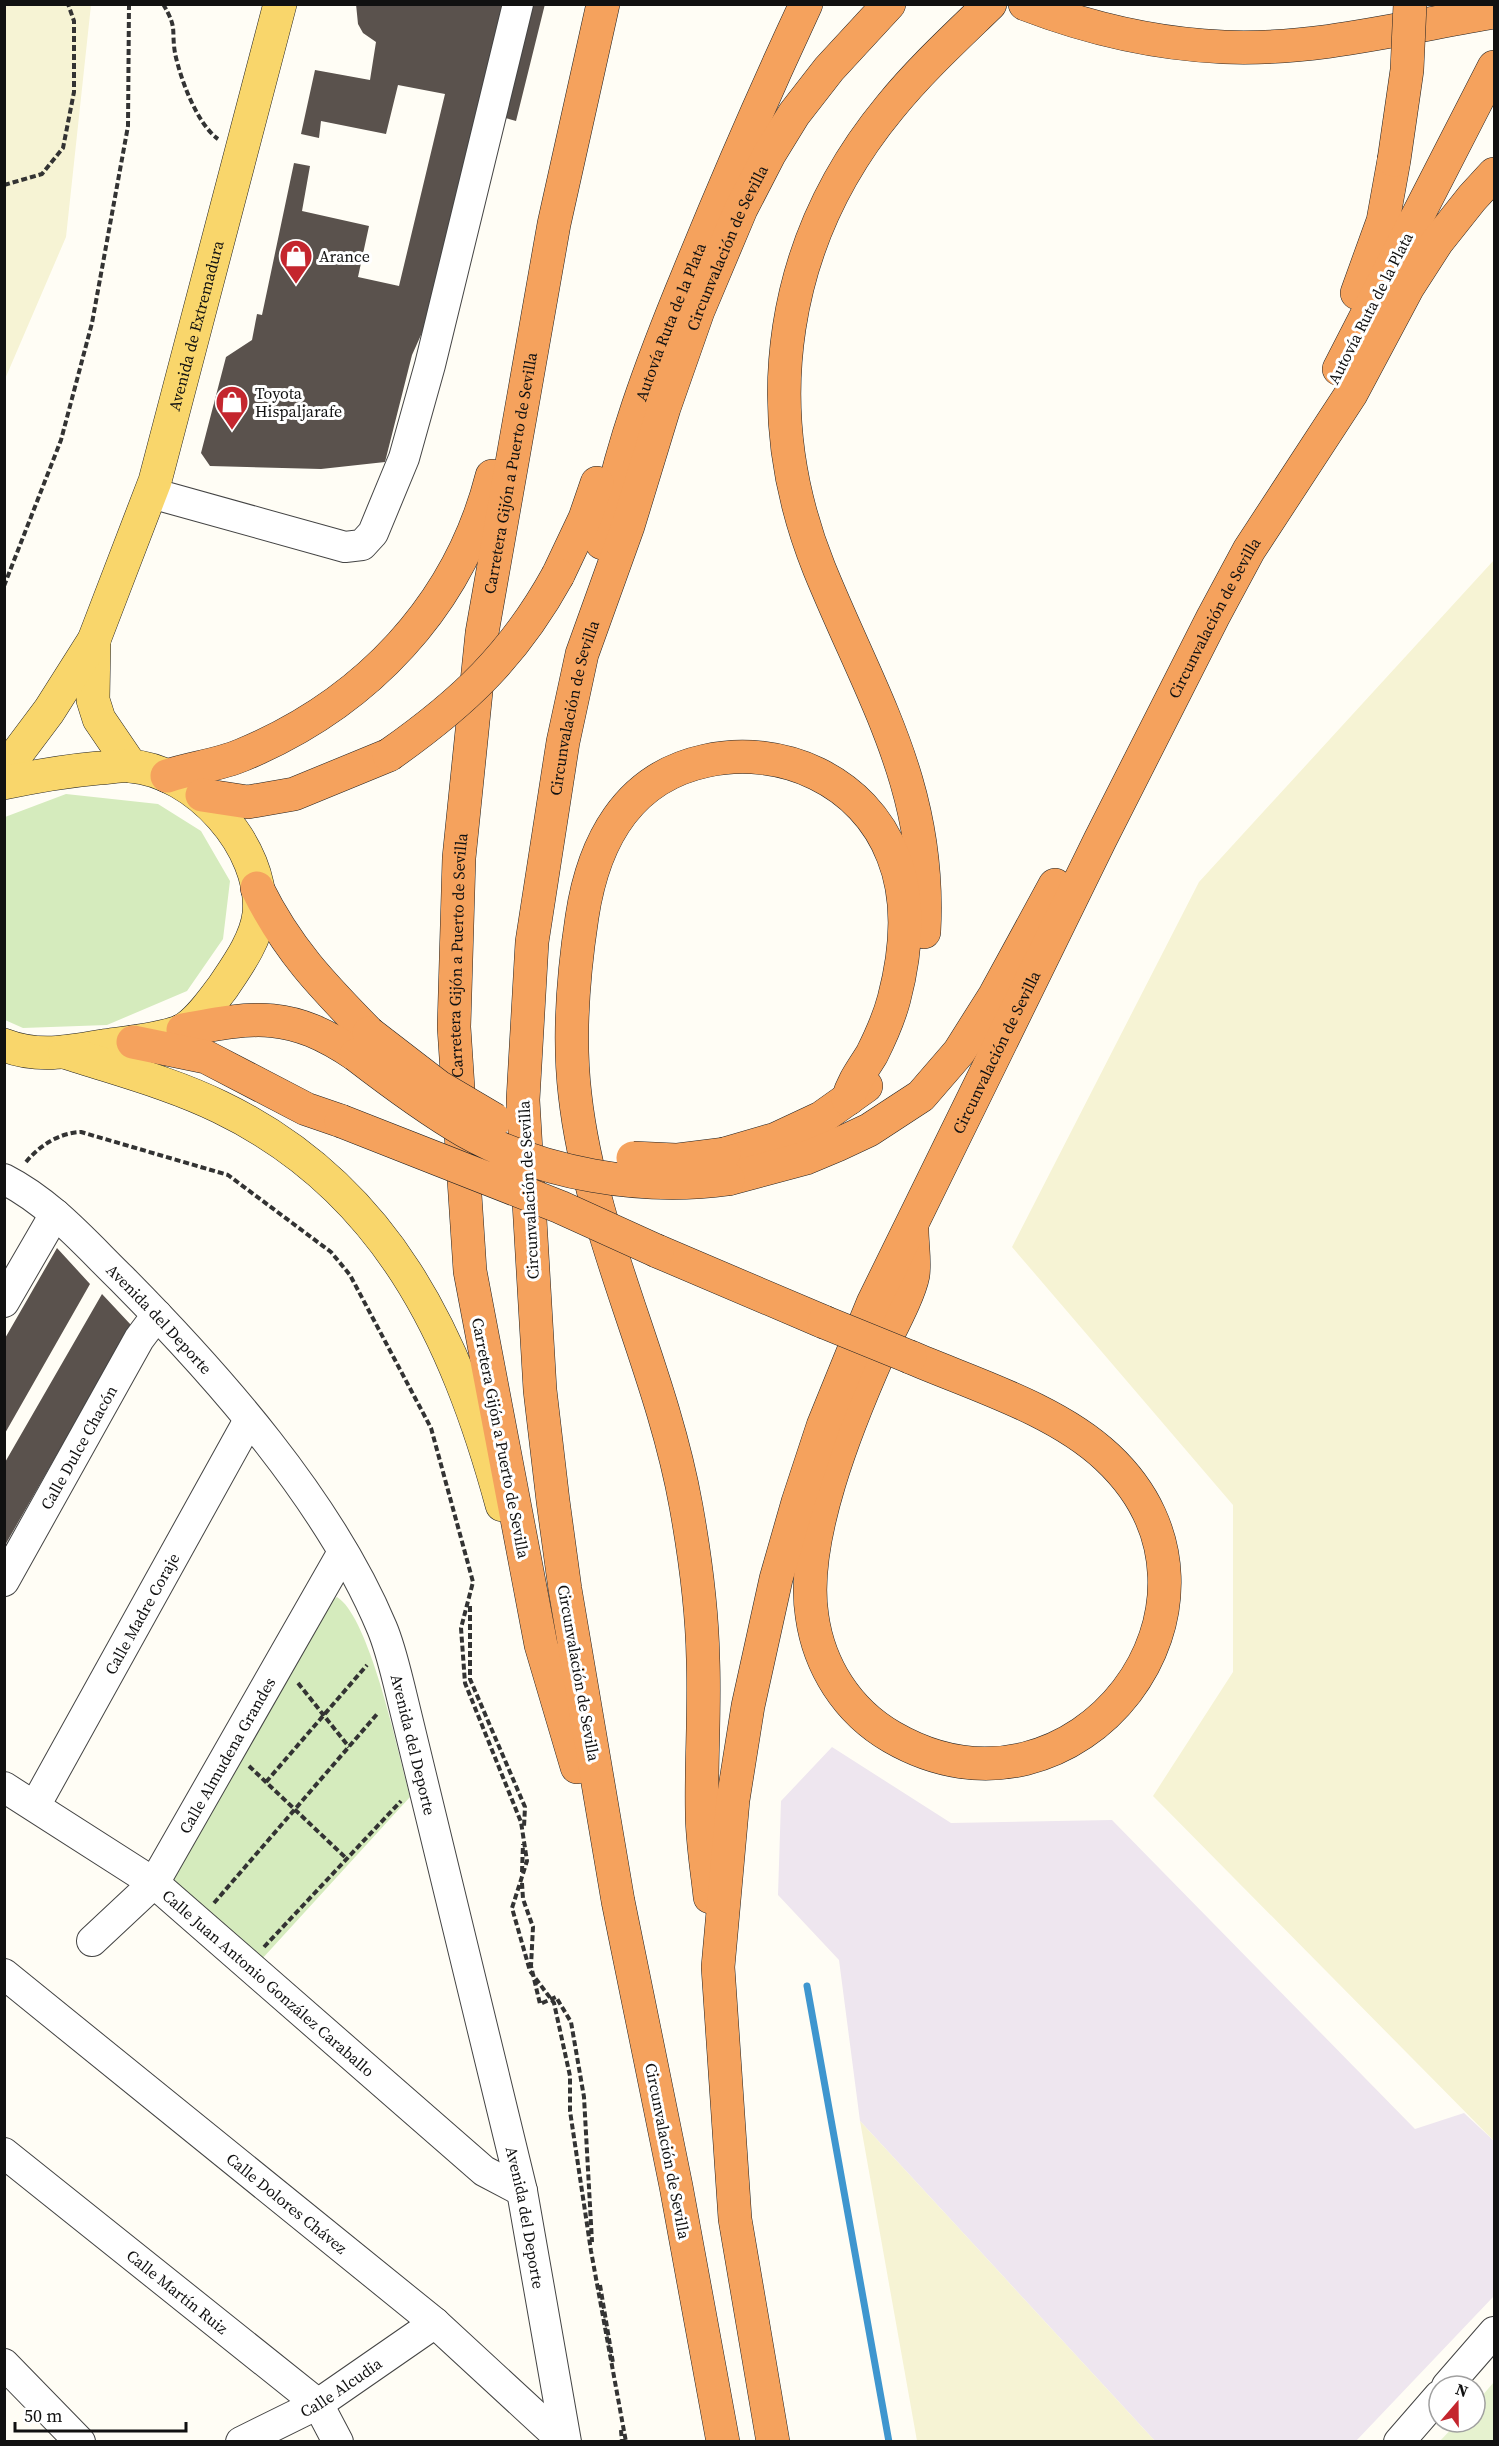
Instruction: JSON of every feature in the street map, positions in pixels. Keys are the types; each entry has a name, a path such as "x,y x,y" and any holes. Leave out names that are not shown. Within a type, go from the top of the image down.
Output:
{"highway":[{"name":"Carretera Gijón a Puerto de Sevilla","path":"603,4 554,224 482,633 459,858 454,1027 470,1271 541,1645 618,1901"},
{"name":"Autovía Ruta de la Plata","path":"582,654 607,516 647,378 722,188 806,4"},
{"name":"Circunvalación de Sevilla","path":"723,2442 676,2186 618,1901 565,1589 540,1390 523,1100 532,942 563,742 582,654 628,526 664,408 694,322 741,209 770,153 794,114 829,69 889,4"},
{"path":"183,1030 237,1020 261,1019 292,1023 362,1044 502,1123 575,1148 626,1157 676,1160 724,1154 776,1139 821,1118 872,1082 893,1051 908,1021 922,951 924,878 920,832 901,758 819,567 796,499 785,416 789,317 809,243 822,211 860,147 890,107 919,75 990,4"},
{"path":"1025,4 1083,26 1154,41 1226,47 1308,43 1494,12"},
{"path":"1344,359 1358,287 1383,221 1407,70 1410,4"},
{"name":"Autovía Ruta de la Plata","path":"1249,550 1494,67"},
{"name":"Circunvalación de Sevilla","path":"773,2442 735,2219 718,1967 733,1800 747,1706 776,1579 823,1426 873,1303 1100,840 1249,550 1351,394 1408,287 1437,242 1494,174"},
{"path":"167,776 240,756 314,717 372,675 426,617 460,562 480,515 554,224"},
{"path":"202,795 248,802 294,794 389,755 448,711 506,655 528,626 558,575 585,518 599,476 647,378"},
{"path":"718,1967 701,1817 701,1624 686,1507 666,1421 593,1191 576,1102 572,1042 575,965 585,899 600,849 621,813 638,795 679,769 701,762 747,756 796,764 843,789 879,829 893,856 905,909 900,968 884,1031 852,1084 848,1099"},
{"path":"256,888 275,925 293,951 362,1044 408,1094 467,1132 540,1162 639,1181 688,1183 728,1179 806,1158 869,1130 921,1096 959,1052 995,995 1050,890 1100,840"},
{"path":"134,1042 206,1057 241,1073 306,1109 570,1212 657,1251 824,1322 909,1357 1036,1411 1088,1441 1120,1469 1133,1487 1152,1526 1162,1567 1162,1602 1155,1638 1139,1674 1105,1717 1069,1742 1033,1757 995,1764 954,1762 907,1745 872,1724 853,1706 837,1684 816,1641 809,1595 809,1567 814,1537 832,1478 869,1377 913,1277 912,1224"}],"main road":[{"name":"Avenida de Extremadura","path":"94,640 151,494 280,4"},
{"path":"94,640 93,700 99,719 131,766"},
{"path":"4,771 49,711 94,640"},
{"path":"4,783 54,772 131,766 167,776 202,795 229,824 246,855 256,888 259,914 250,942 209,1005 183,1030 134,1042 65,1052 11,1053"},
{"path":"65,1052 188,1093 254,1125 326,1177 378,1231 404,1265 426,1304 466,1394 494,1474 541,1645"}],"street":[{"path":"151,494 345,547 362,545 373,533 404,458 430,365 518,4"},
{"name":"Avenida del Deporte","path":"4,1179 55,1214 157,1315 249,1420 291,1473 343,1552 367,1595 386,1642 400,1689 522,2191 565,2442"},
{"path":"4,1302 55,1214"},
{"name":"Calle Dulce Chacón","path":"4,1581 139,1339 157,1315"},
{"name":"Calle Madre Coraje","path":"35,1806 249,1420"},
{"name":"Calle Almudena Grandes","path":"92,1941 154,1883 343,1552"},
{"name":"Calle Juan Antonio González Caraballo","path":"4,1787 154,1883 484,2171 522,2191"},
{"name":"Calle Dolores Chávez","path":"4,1974 435,2323 565,2442"},
{"name":"Calle Martín Ruiz","path":"4,2152 318,2404 338,2442"},
{"name":"Calle Alcudia","path":"241,2442 318,2404 435,2323"},
{"path":"1457,2374 1494,2332"},
{"path":"4,2364 80,2442"},
{"path":"1399,2442 1427,2410"}],"path":[{"path":"4,185 42,174 63,148 74,92 74,21 68,4"},
{"path":"4,586 61,440 92,323 128,126 129,4"},
{"path":"163,4 174,23 175,53 191,103 214,136 240,154"},
{"path":"471,1598 468,1628 470,1679 525,1807 523,1899 533,1927 531,1966 540,2004 556,1997 571,2022 584,2097 593,2252 610,2337 622,2442"},
{"path":"266,1782 386,1642"},
{"path":"281,1662 349,1747"},
{"path":"198,1922 400,1689"},
{"path":"231,1749 347,1859"},
{"path":"248,1965 422,1778"}],"shaded area":[{"path":"5,4 91,5 66,237 5,379"},
{"path":"1494,560 1494,2141 1153,1796 1233,1672 1233,1505 1012,1247 1199,882"},
{"path":"832,1747 951,1823 1112,1820 1415,2129 1464,2113 1494,2141 1494,2296 1356,2441 1155,2441 860,2121 839,1960 778,1895 781,1801"},
{"path":"860,2121 1155,2441 917,2441"}],"green space":[{"path":"66,794 158,804 201,831 230,881 223,939 187,991 107,1025 23,1028 5,1020 5,817"},
{"path":"337,1597 349,1610 372,1658 410,1797 261,1960 174,1883 173,1875 328,1604"},
{"path":"1494,2382 1494,2441 1440,2441 1447,2434 1487,2434 1487,2390"}],"building":[{"path":"356,4 502,4 452,266 412,355 385,462 321,469 210,466 201,453 226,357 252,340 257,314 262,315 294,163 310,166 302,211 369,226 358,277 399,286 445,94 398,85 386,134 321,121 319,138 301,134 315,70 370,80 376,42 363,33 358,24"},
{"path":"529,4 545,4 516,121 502,117"},
{"path":"57,1248 90,1284 4,1435 4,1340"},
{"path":"102,1294 131,1325 4,1547 4,1464"}],"waterway":[{"path":"807,1986 889,2442"}],"place":[{"name":"Arance","path":"296,285"},
{"name":"Toyota Hispaljarafe","path":"232,431"}]}
